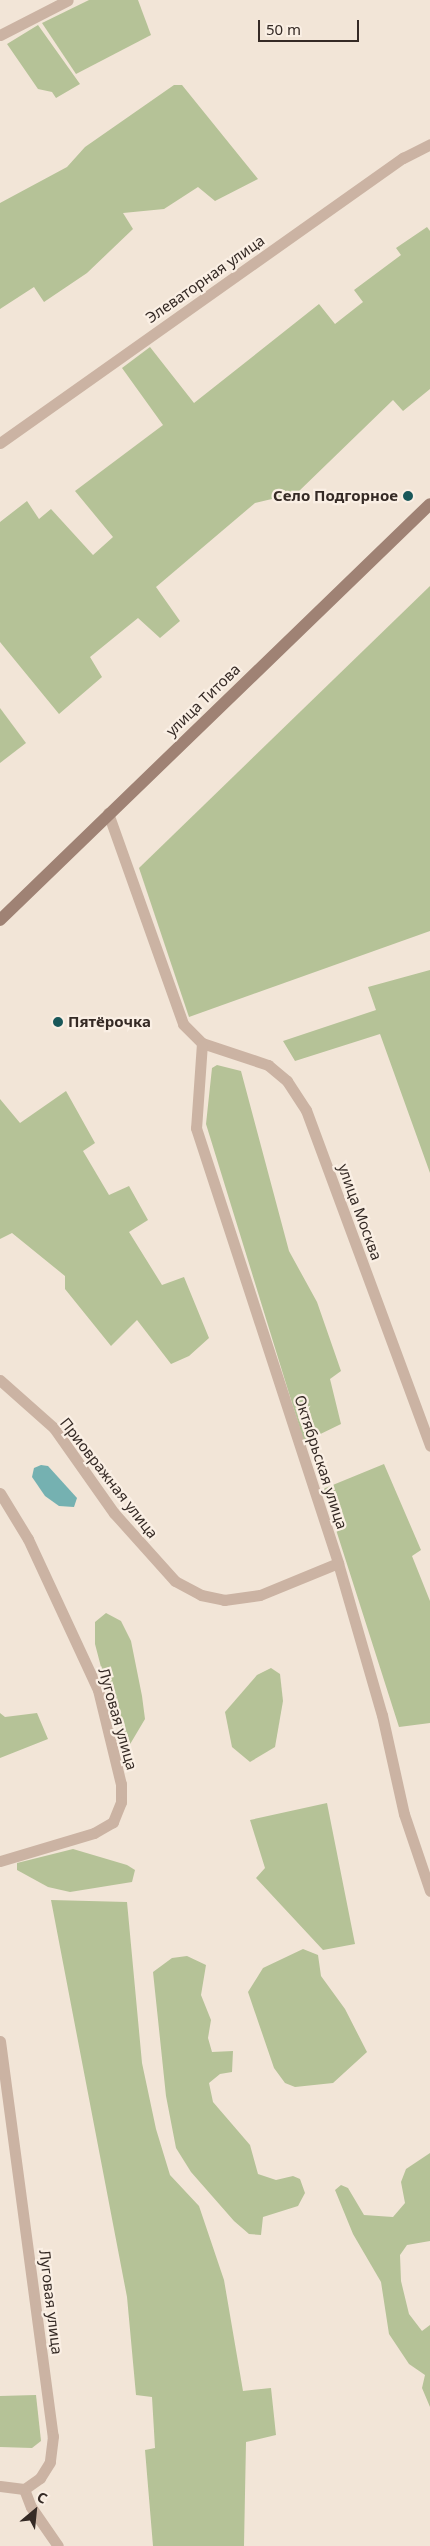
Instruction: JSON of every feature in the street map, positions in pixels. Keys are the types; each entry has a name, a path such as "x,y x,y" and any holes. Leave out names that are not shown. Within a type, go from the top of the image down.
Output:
{"main road":[{"name":"улица Титова","path":"0,920 430,504"}],"street":[{"path":"0,35 68,0"},
{"name":"Элеваторная улица","path":"0,443 403,158 430,144"},
{"path":"108,814 183,1024 202,1043"},
{"name":"улица Москва","path":"202,1043 268,1065 287,1081 306,1110 430,1446"},
{"name":"Октябрьская улица","path":"202,1043 196,1128 338,1563 382,1715 404,1814 430,1891"},
{"name":"Приовражная улица","path":"0,1380 54,1428 114,1513 175,1582 201,1595 224,1600 260,1595 338,1563"},
{"name":"Луговая улица","path":"0,1493 28,1539 98,1690 121,1784 121,1802 113,1822 94,1833 0,1861"},
{"name":"Луговая улица","path":"0,2041 53,2436 50,2462 40,2478 24,2489"},
{"path":"0,2486 24,2489 31,2507 58,2546"}],"green space":[{"path":"89,0 138,0 151,35 76,74 42,23"},
{"path":"38,25 80,84 56,98 52,92 38,89 7,44"},
{"path":"174,85 182,85 258,179 215,201 198,187 164,209 123,213 133,229 87,273 44,302 34,287 0,309 0,203 67,167 85,147"},
{"path":"427,227 430,231 430,389 403,411 393,400 297,493 255,503 156,587 180,621 160,638 138,618 90,657 102,677 59,714 0,642 0,522 27,501 39,519 51,509 93,555 113,537 75,491 163,425 122,368 150,347 194,403 319,304 335,324 363,302 354,290 401,255 396,248"},
{"path":"430,586 430,931 189,1017 139,868"},
{"path":"0,708 26,743 0,763"},
{"path":"430,970 430,1173 380,1034 295,1061 283,1041 376,1010 368,987"},
{"path":"217,1065 241,1071 289,1251 317,1302 341,1371 330,1379 341,1424 304,1442 206,1124 212,1068"},
{"path":"66,1091 95,1143 83,1151 109,1195 129,1186 148,1220 129,1232 162,1285 184,1277 209,1338 189,1356 171,1364 137,1320 111,1346 65,1289 65,1276 12,1233 0,1239 0,1099 20,1123"},
{"path":"384,1464 421,1550 412,1556 430,1601 430,1723 399,1727 323,1489"},
{"path":"106,1613 121,1621 131,1641 142,1696 145,1719 129,1746 121,1739 121,1726 112,1709 95,1644 95,1622"},
{"path":"271,1668 280,1674 283,1701 275,1747 250,1762 232,1747 225,1712 257,1675"},
{"path":"0,1713 5,1717 37,1713 48,1739 0,1758"},
{"path":"327,1803 355,1944 323,1950 256,1878 265,1868 250,1820"},
{"path":"73,1849 127,1865 135,1870 132,1882 70,1892 48,1887 17,1870 17,1863"},
{"path":"51,1900 127,1902 142,2063 156,2129 170,2175 199,2206 224,2280 243,2391 271,2388 276,2435 246,2442 244,2546 153,2546 145,2450 155,2448 152,2397 136,2395 127,2297"},
{"path":"303,1949 318,1955 321,1976 345,2009 367,2052 333,2083 295,2087 285,2083 274,2068 248,1992 263,1968"},
{"path":"187,1956 206,1965 201,1995 211,2020 208,2038 212,2052 233,2051 232,2072 220,2074 209,2083 213,2102 250,2145 258,2174 276,2180 293,2176 300,2179 305,2193 298,2206 263,2217 261,2235 249,2234 234,2221 191,2172 176,2148 166,2096 153,1972 172,1958"},
{"path":"430,2153 430,2241 407,2245 400,2255 401,2281 409,2314 422,2331 430,2325 430,2407 422,2388 425,2375 409,2364 389,2334 381,2282 353,2234 335,2190 341,2185 348,2188 364,2215 393,2217 405,2203 401,2182 406,2169"},
{"path":"36,2395 41,2441 32,2448 0,2447 0,2396"}],"water":[{"path":"41,1465 48,1466 77,1498 74,1507 59,1506 45,1496 32,1477 34,1468"}],"place":[{"name":"Село Подгорное","path":"408,496"},
{"name":"Пятёрочка","path":"58,1022"}]}
